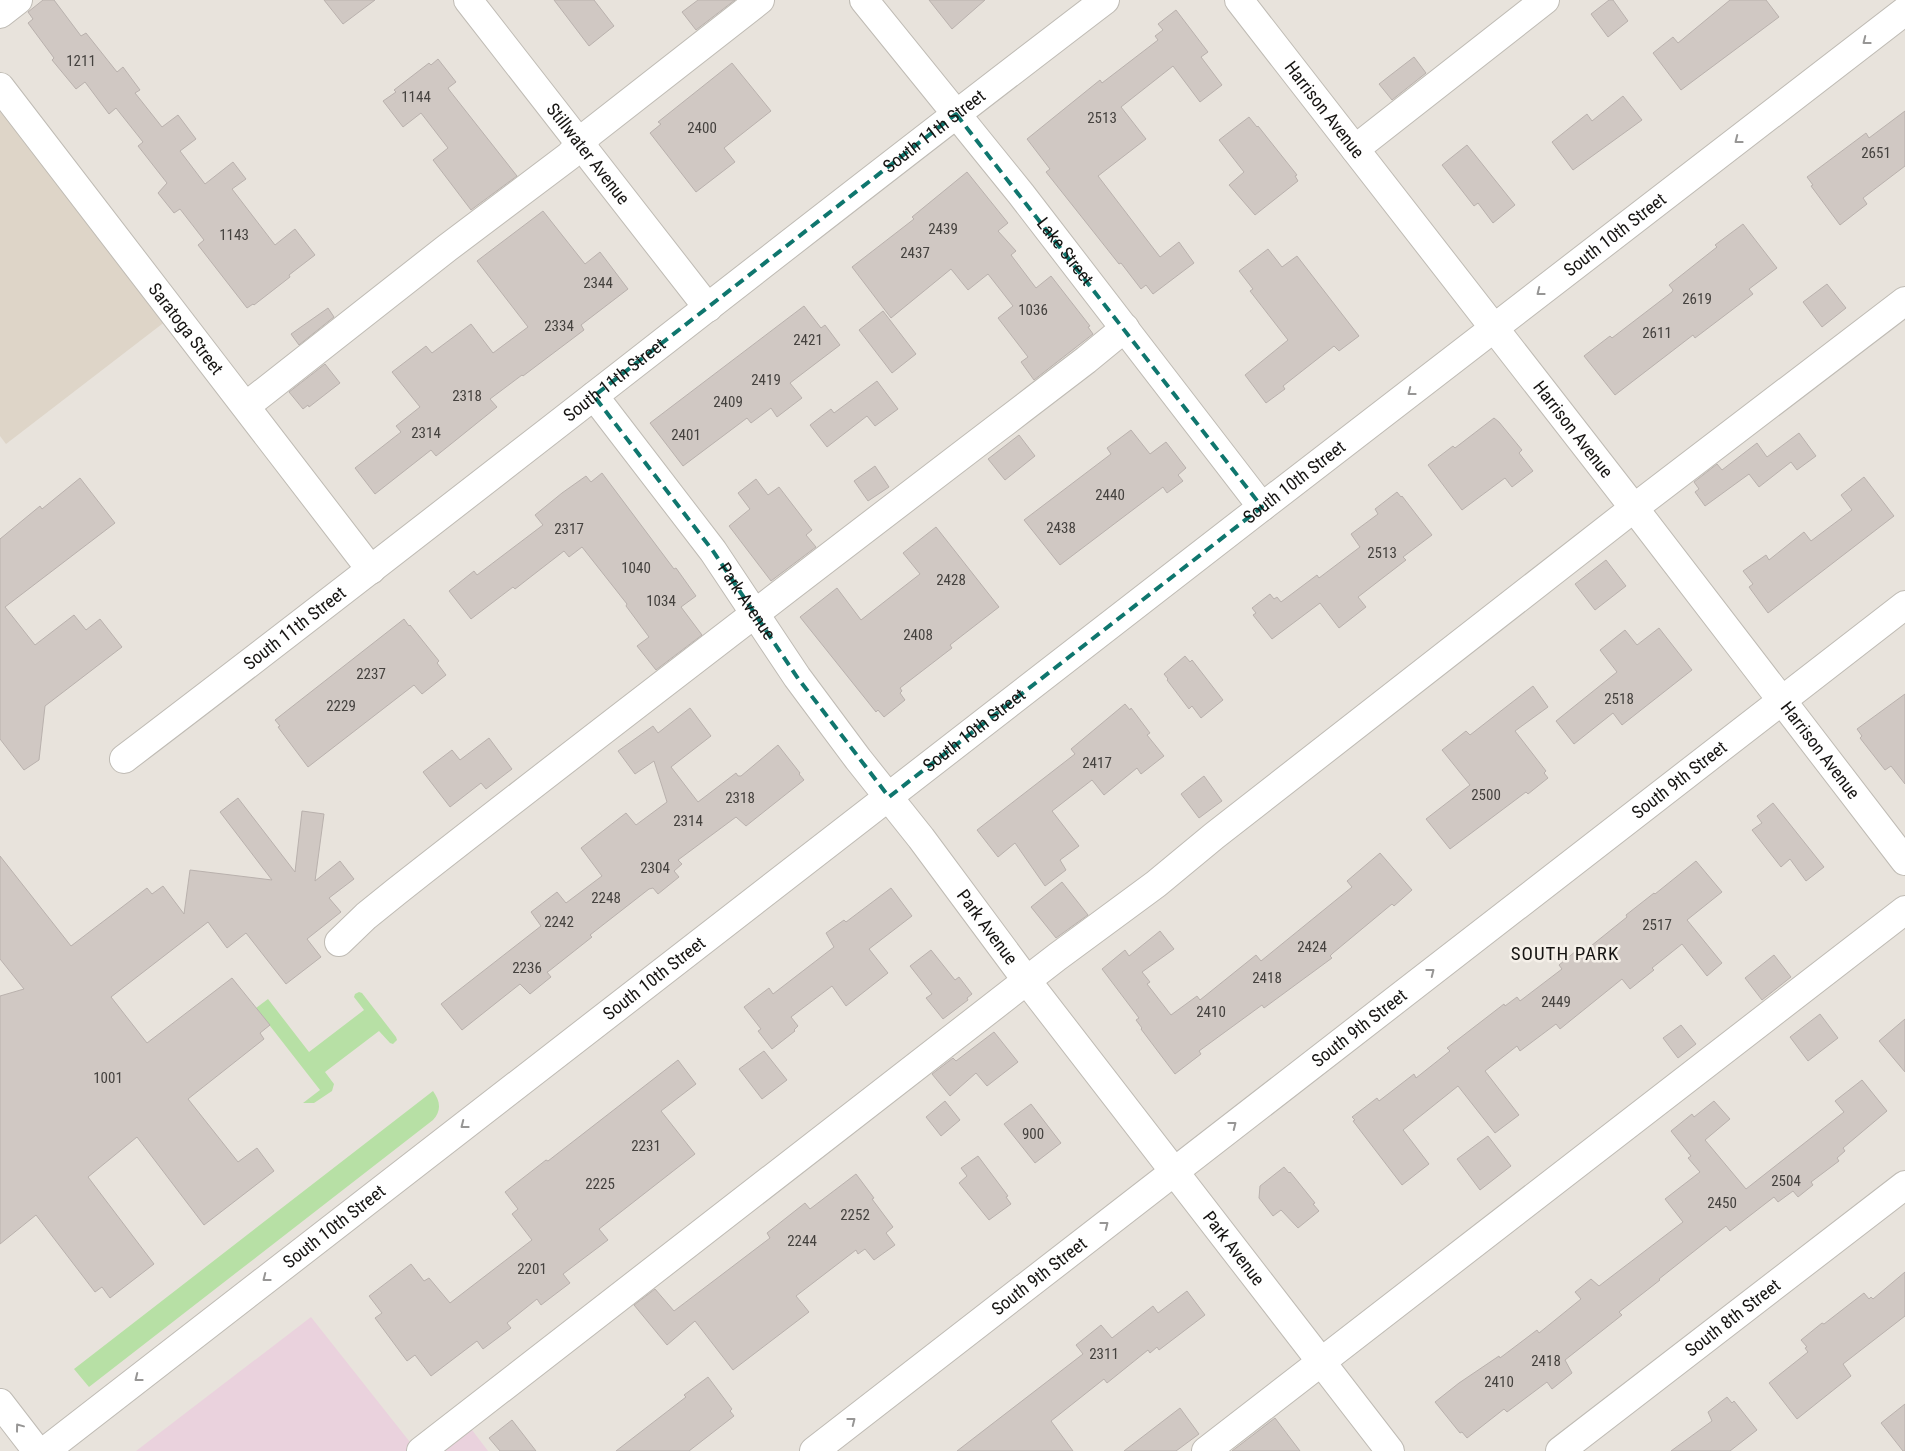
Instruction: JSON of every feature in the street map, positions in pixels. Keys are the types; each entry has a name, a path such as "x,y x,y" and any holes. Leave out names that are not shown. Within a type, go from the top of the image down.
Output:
{"street":[{"path":"0,14 18,0"},
{"name":"Stillwater Avenue","path":"468,0 708,308"},
{"path":"246,406 454,242 569,156 590,133 760,0"},
{"name":"Lake Street","path":"864,0 1125,328 1262,506"},
{"name":"South 11th Street","path":"124,759 371,570 1105,0"},
{"name":"Harrison Avenue","path":"1239,0 1634,508 1905,861"},
{"path":"1355,149 1545,0"},
{"name":"South 10th Street","path":"45,1451 1262,506 1905,11"},
{"name":"Saratoga Street","path":"0,87 371,570"},
{"path":"421,1451 1027,981 1156,884 1214,836 1634,508 1905,301"},
{"path":"339,942 366,916 404,885 1125,328"},
{"name":"Park Avenue","path":"594,396 713,552 796,677 1027,981 1390,1451"},
{"name":"South 9th Street","path":"814,1451 1905,605"},
{"path":"1206,1451 1905,910"},
{"name":"South 8th Street","path":"1560,1451 1905,1185"},
{"path":"0,1402 37,1451"}],"highlighted area":[{"path":"956,114 1262,507 889,797 797,677 713,551 594,396"}],"shaded area":[{"path":"0,87 175,314 6,444 0,436"},
{"path":"311,1317 417,1451 136,1451"},
{"path":"463,1418 488,1451 421,1451"}],"green space":[{"path":"359,992 362,993 397,1040 393,1044 390,1043 379,1031 325,1072 334,1084 332,1091 314,1103 303,1103 320,1090 256,1008 268,999 309,1052 364,1010 354,997"},
{"path":"433,1091 437,1098 439,1109 433,1120 89,1387 74,1369"}],"building":[{"path":"43,0 54,0 81,36 86,33 117,72 123,67 140,90 135,93 162,127 178,115 196,139 180,151 205,184 233,162 246,179 232,189 275,245 295,229 315,255 289,275 290,277 254,305 247,308 198,245 204,240 180,209 174,213 158,193 167,183 138,146 143,142 116,108 109,114 85,82 76,89 52,60 54,58 28,23 33,19 28,12"},
{"path":"324,0 375,0 343,24"},
{"path":"554,0 594,0 614,26 589,46"},
{"path":"698,0 735,0 696,30 682,12"},
{"path":"929,0 985,0 952,29"},
{"path":"1609,0 1613,0 1628,21 1608,37 1591,14"},
{"path":"1730,0 1766,0 1779,17 1681,90 1653,53 1673,37 1678,43"},
{"path":"1176,10 1208,52 1201,57 1222,85 1200,102 1173,66 1121,107 1146,139 1098,176 1160,257 1179,242 1194,263 1153,294 1146,285 1141,289 1121,263 1119,264 1046,172 1050,169 1027,139 1100,80 1102,83 1158,40 1155,36 1163,30 1158,24"},
{"path":"1414,57 1426,73 1392,100 1379,84"},
{"path":"438,59 456,82 448,88 450,91 517,176 471,210 433,160 448,148 421,113 403,127 383,101 429,63 431,65"},
{"path":"732,63 771,111 724,148 735,162 696,192 650,133 661,124 658,122"},
{"path":"1623,96 1642,120 1573,170 1552,142 1587,114 1592,121"},
{"path":"1905,111 1905,166 1863,198 1867,204 1840,225 1811,186 1813,185 1807,177 1866,133 1869,138"},
{"path":"1249,117 1297,175 1295,176 1298,181 1255,215 1229,185 1244,172 1219,140"},
{"path":"1467,145 1515,205 1493,223 1478,203 1474,206 1442,165"},
{"path":"967,172 1008,223 998,231 1016,251 1011,255 1036,288 1051,276 1090,326 1088,327 1093,334 1034,380 1021,362 1028,357 998,318 1013,306 988,274 968,290 951,269 891,318 852,267 914,219 912,217"},
{"path":"543,211 585,264 600,252 628,289 581,325 584,330 490,399 497,407 436,456 431,450 375,494 355,468 401,432 396,426 420,407 392,372 426,346 432,353 471,324 493,353 528,327 477,261"},
{"path":"1743,224 1777,268 1749,289 1753,294 1695,338 1693,335 1615,395 1584,356 1610,336 1612,338 1672,292 1673,290 1669,285 1717,247 1715,245"},
{"path":"1268,249 1282,267 1297,256 1359,336 1339,351 1334,346 1283,386 1285,389 1266,403 1245,375 1288,340 1250,291 1253,289 1239,271"},
{"path":"1827,284 1846,308 1822,327 1803,302"},
{"path":"804,306 821,328 825,325 840,345 790,383 802,398 777,417 771,408 751,423 747,418 683,466 650,423"},
{"path":"328,308 334,317 299,345 291,334"},
{"path":"883,311 916,354 892,373 859,330"},
{"path":"325,364 340,383 309,407 308,405 303,409 289,392"},
{"path":"877,381 898,409 875,426 867,416 827,447 810,425 831,409 834,413"},
{"path":"1494,418 1522,450 1519,453 1533,471 1512,487 1505,478 1462,510 1428,465 1453,446 1455,448"},
{"path":"1131,430 1150,454 1166,442 1186,468 1178,475 1183,481 1167,493 1163,487 1060,565 1024,520 1111,454 1107,448"},
{"path":"1799,433 1816,456 1797,470 1791,462 1759,487 1749,474 1705,506 1695,492 1699,489 1694,482 1717,464 1722,470 1757,443 1767,457"},
{"path":"1019,435 1035,456 1005,480 988,459"},
{"path":"875,466 889,487 868,501 854,481"},
{"path":"602,473 696,596 681,607 702,635 656,670 637,646 649,637 626,606 627,604 582,547 569,557 564,551 515,589 513,587 471,619 449,591 474,571 477,575 543,525 535,515 562,493 586,476 591,482"},
{"path":"1864,477 1894,516 1768,613 1749,587 1753,584 1743,571 1766,555 1769,560 1804,532 1811,541 1852,510 1841,495"},
{"path":"80,478 115,523 5,607 35,645 74,615 86,630 100,619 122,647 45,706 39,760 24,770 0,739 0,539 40,506 42,509"},
{"path":"756,479 768,495 779,487 812,530 806,535 816,547 771,581 729,526 750,509 738,493"},
{"path":"1397,492 1432,535 1403,557 1406,560 1358,597 1366,607 1339,628 1320,603 1272,639 1253,615 1256,613 1252,608 1270,594 1274,599 1277,597 1281,602 1317,575 1319,578 1360,547 1351,534 1378,514 1375,509"},
{"path":"936,527 999,607 950,645 952,648 900,688 902,691 900,693 905,700 884,717 878,710 876,712 800,617 837,588 861,620 920,574 903,553"},
{"path":"1606,560 1626,586 1595,610 1575,584"},
{"path":"404,619 439,661 437,663 446,675 422,694 414,685 308,767 278,727 280,726 275,720"},
{"path":"1659,628 1692,670 1622,725 1613,713 1574,744 1556,721 1617,672 1600,650 1625,630 1637,645"},
{"path":"1185,656 1190,662 1192,660 1223,700 1201,718 1192,706 1189,709 1164,674"},
{"path":"1533,686 1548,707 1515,731 1546,771 1544,773 1548,778 1528,794 1526,792 1450,849 1426,819 1470,785 1442,750 1466,731 1470,735"},
{"path":"1905,694 1905,784 1891,766 1885,770 1860,738 1862,736 1857,729"},
{"path":"1125,704 1130,710 1131,708 1150,733 1147,735 1164,756 1141,774 1137,768 1104,795 1092,780 1052,811 1079,846 1060,860 1066,870 1045,886 1015,843 998,857 977,830 1075,754 1071,749"},
{"path":"690,708 711,736 671,767 698,802 736,773 738,776 741,776 778,745 804,780 746,826 736,817 678,860 682,864 674,871 679,877 658,894 653,888 649,889 590,935 592,937 547,972 551,977 530,994 520,984 462,1030 441,1004 541,926 531,912 557,892 566,903 602,876 581,848 626,813 636,825 667,802 654,761 635,774 618,751 653,726 658,733"},
{"path":"489,738 512,769 486,789 481,783 450,807 423,772 452,750 460,760"},
{"path":"1204,776 1222,801 1199,818 1181,794"},
{"path":"238,798 295,872 302,811 324,814 315,881 340,861 354,879 329,898 341,912 307,939 321,957 286,984 246,933 227,948 208,922 111,997 147,1043 232,978 270,1025 260,1033 264,1039 188,1099 238,1162 257,1148 274,1171 204,1225 137,1137 88,1177 154,1264 110,1298 102,1287 95,1292 36,1215 0,1244 0,996 24,989 0,959 0,856 71,946 147,888 152,894 163,886 184,914 190,870 272,880 220,812"},
{"path":"1773,803 1824,867 1806,881 1790,859 1781,867 1752,830 1762,823 1757,816"},
{"path":"1380,853 1412,890 1394,906 1392,904 1333,953 1330,956 1332,958 1264,1008 1262,1005 1199,1051 1201,1054 1175,1074 1141,1029 1136,1020 1139,1018 1102,969 1125,950 1129,956 1160,931 1174,949 1142,972 1150,982 1147,984 1171,1015 1197,996 1200,1000 1256,955 1261,961 1352,887 1347,881"},
{"path":"1696,861 1722,892 1687,920 1722,963 1707,976 1682,944 1630,989 1622,979 1560,1029 1556,1024 1520,1051 1517,1046 1485,1071 1519,1115 1495,1133 1458,1086 1403,1130 1429,1164 1402,1185 1353,1121 1355,1120 1352,1117 1377,1098 1379,1101 1414,1074 1416,1078 1450,1051 1447,1048 1504,1004 1505,1006 1517,997 1520,1001 1562,969 1559,965 1582,946 1586,950 1627,917 1626,915"},
{"path":"1062,882 1088,915 1056,938 1031,907"},
{"path":"891,888 912,916 869,949 888,973 846,1006 832,986 791,1017 798,1026 795,1031 772,1049 758,1031 761,1029 744,1007 769,988 773,994 834,947 826,933 844,920 846,922"},
{"path":"931,950 955,980 959,977 972,994 967,998 968,1000 943,1019 926,998 932,994 910,966"},
{"path":"1774,955 1791,977 1762,1000 1745,978"},
{"path":"1820,1014 1838,1038 1808,1061 1790,1037"},
{"path":"1905,1019 1905,1072 1879,1041"},
{"path":"1681,1025 1696,1044 1678,1058 1663,1038"},
{"path":"994,1032 1018,1062 987,1086 976,1073 950,1096 932,1074 953,1058 956,1061"},
{"path":"764,1051 787,1080 762,1099 739,1069"},
{"path":"678,1060 696,1084 661,1111 695,1154 599,1229 608,1240 563,1274 570,1283 541,1305 537,1299 507,1323 511,1328 483,1349 477,1341 431,1376 415,1355 407,1361 375,1318 382,1313 369,1296 411,1264 424,1281 429,1278 450,1303 532,1240 512,1214 518,1209 505,1192"},
{"path":"1862,1080 1887,1111 1843,1148 1845,1151 1837,1158 1839,1161 1811,1182 1813,1185 1798,1197 1793,1191 1778,1202 1774,1197 1730,1231 1726,1226 1619,1312 1622,1315 1565,1360 1572,1373 1552,1389 1547,1382 1507,1412 1504,1409 1467,1438 1462,1432 1460,1433 1435,1402 1459,1383 1499,1356 1500,1358 1537,1330 1539,1333 1581,1299 1575,1292 1591,1279 1599,1286 1683,1222 1665,1199 1700,1172 1688,1158 1691,1156 1671,1131 1692,1114 1694,1117 1714,1101 1730,1119 1705,1140 1746,1189 1844,1112 1835,1101"},
{"path":"945,1101 960,1120 941,1136 926,1117"},
{"path":"1031,1104 1061,1143 1035,1163 1004,1124"},
{"path":"1488,1136 1511,1166 1480,1190 1457,1159"},
{"path":"978,1156 1008,1196 1006,1197 1011,1204 989,1220 959,1183 967,1176 961,1168"},
{"path":"1284,1167 1315,1203 1313,1204 1319,1211 1298,1228 1281,1210 1273,1216 1259,1198 1260,1186"},
{"path":"856,1174 893,1227 886,1233 895,1245 874,1260 865,1249 858,1254 856,1250 796,1296 809,1312 733,1370 695,1321 667,1345 634,1305 655,1289 674,1311 770,1238 767,1233 805,1203 810,1209"},
{"path":"1905,1272 1905,1316 1843,1364 1851,1376 1797,1419 1769,1383 1808,1352 1805,1348 1807,1347 1801,1340 1864,1293 1869,1299 1871,1297 1873,1299"},
{"path":"1187,1291 1205,1315 1159,1350 1157,1347 1150,1353 1148,1350 1107,1383 1104,1379 1051,1421 1073,1451 957,1451 1083,1354 1076,1345 1101,1325 1112,1338 1153,1306 1158,1313"},
{"path":"708,1377 732,1409 730,1411 734,1416 689,1451 616,1451 686,1397 684,1395"},
{"path":"1727,1397 1732,1403 1734,1401 1757,1430 1730,1451 1671,1451 1712,1421 1708,1412"},
{"path":"1905,1404 1905,1451 1903,1451 1881,1423"},
{"path":"1180,1408 1199,1434 1176,1451 1124,1451"},
{"path":"1275,1418 1300,1451 1232,1451"},
{"path":"512,1420 536,1451 500,1451 489,1438"}],"district":[{"name":"SOUTH PARK","path":"1565,953"}]}
